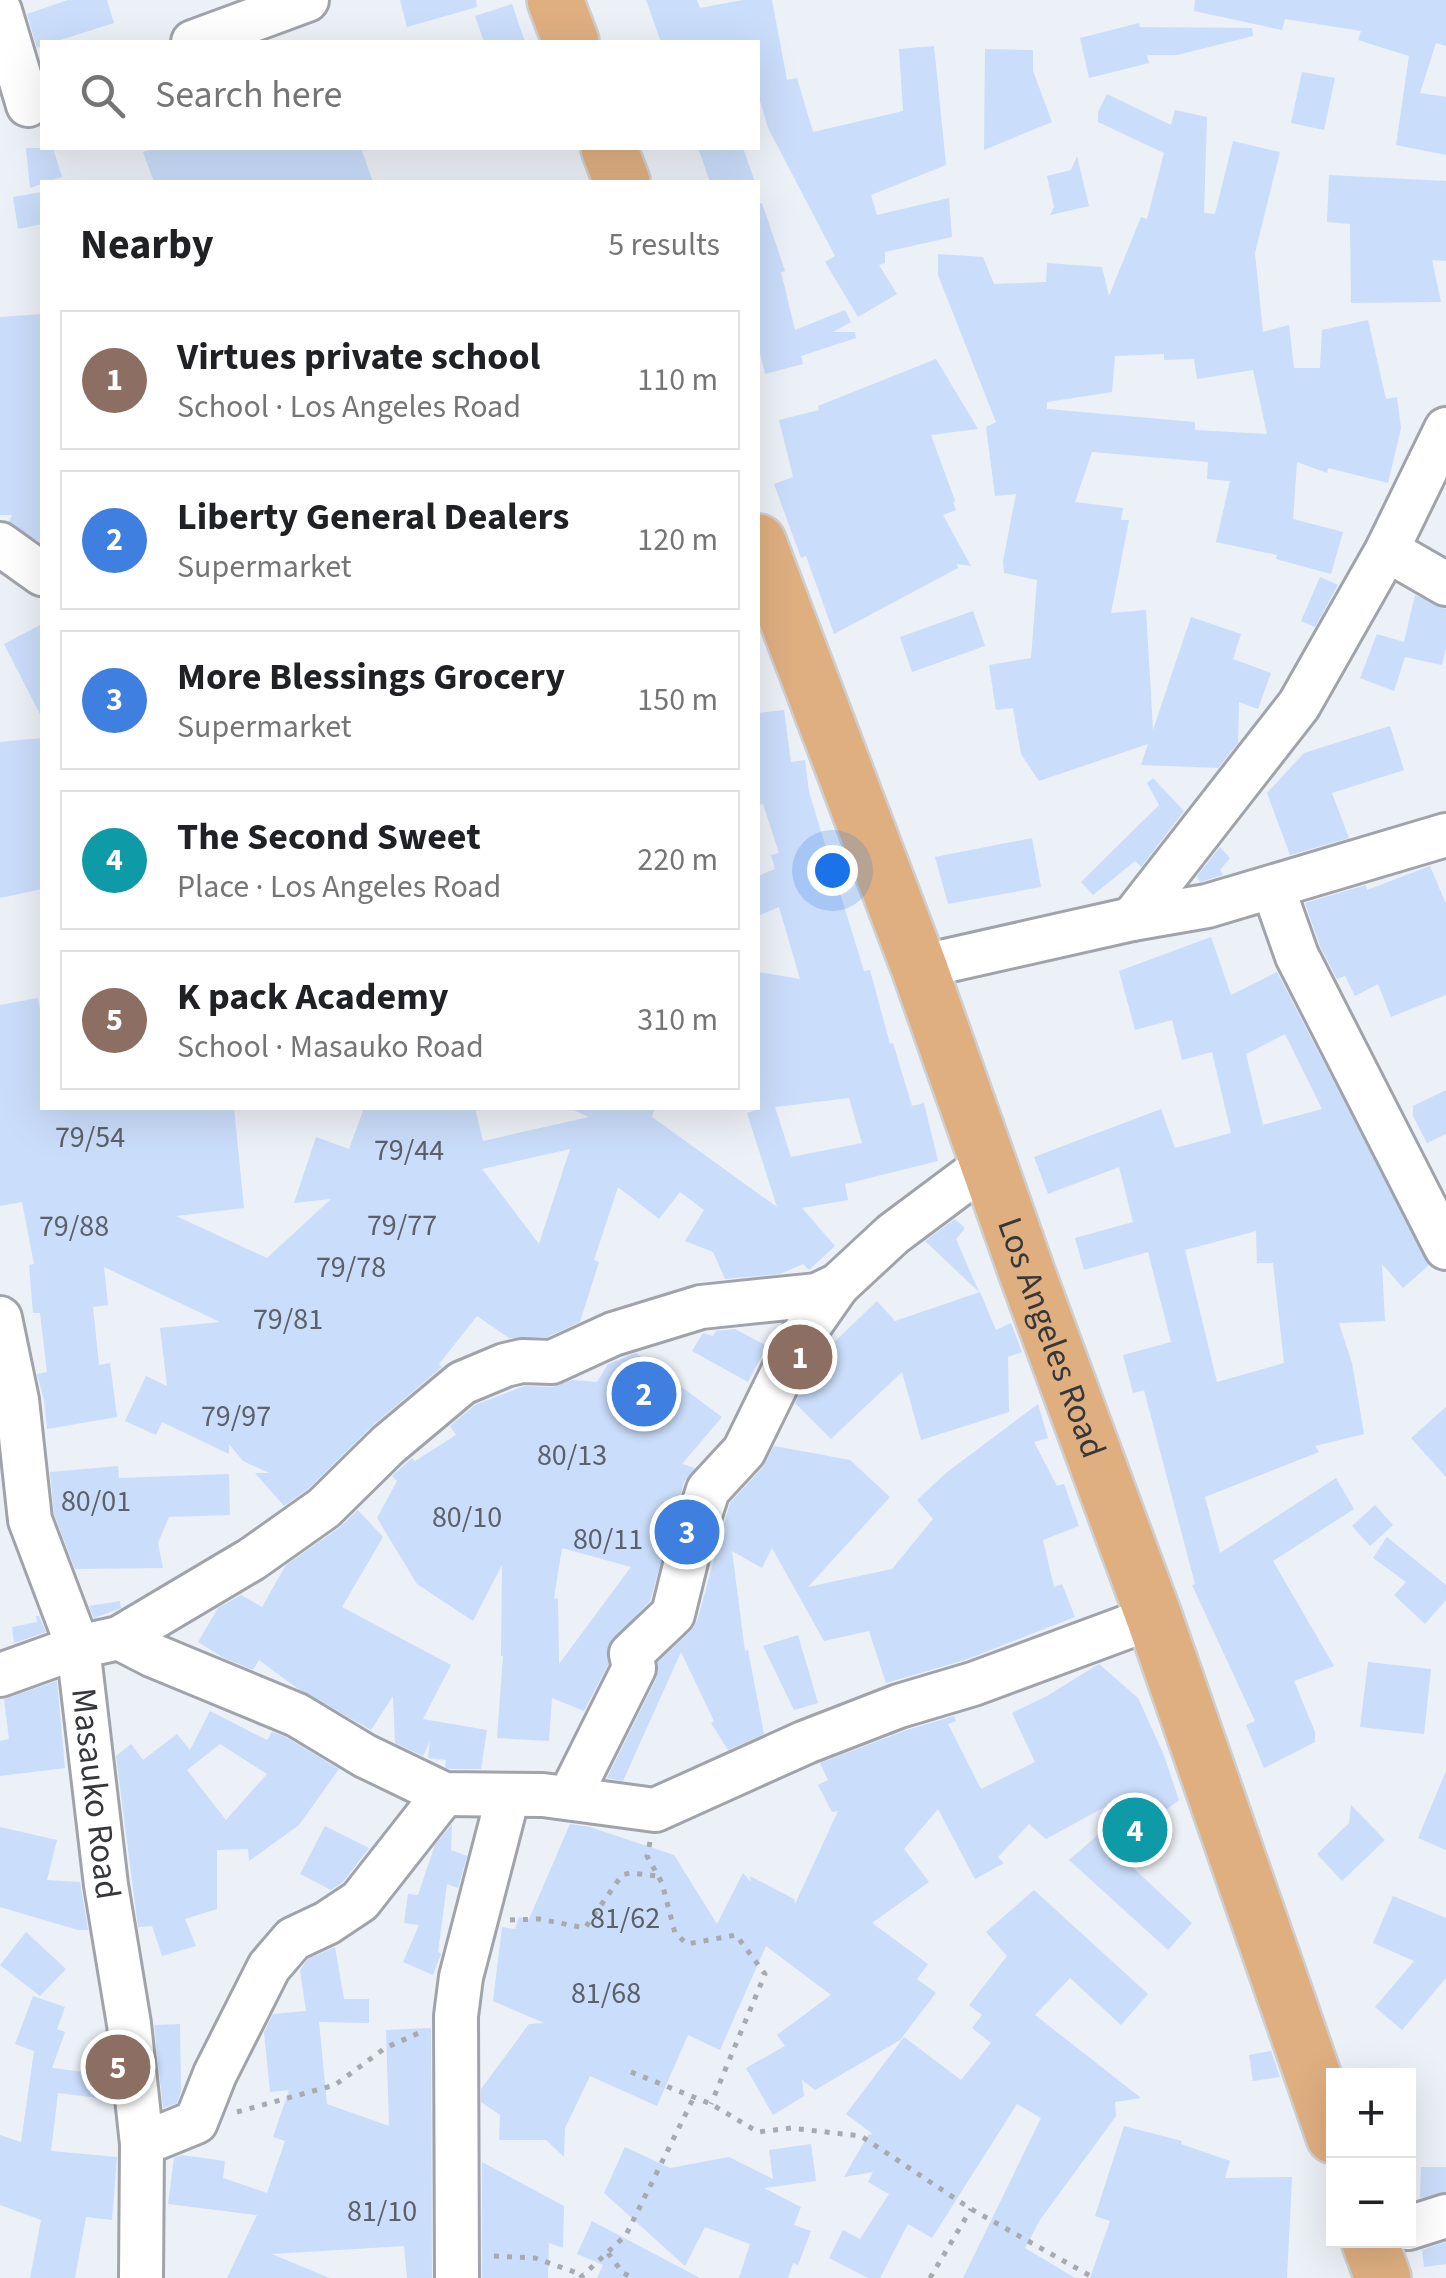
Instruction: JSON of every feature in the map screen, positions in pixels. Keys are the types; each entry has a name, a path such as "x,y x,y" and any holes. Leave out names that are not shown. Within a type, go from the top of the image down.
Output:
{"main road":[{"path":"555,0 570,40"},
{"path":"610,150 621,180"},
{"name":"Los Angeles Road","path":"764,580 919,967 1154,1617 1326,2113"},
{"path":"1372,2248 1383,2278"}],"street":[{"path":"197,40 264,7 307,0"},
{"path":"0,11 24,106"},
{"path":"1132,919 1299,706 1387,550 1446,429"},
{"path":"0,544 40,573"},
{"path":"1387,550 1446,584"},
{"path":"919,967 1206,906 1446,835"},
{"path":"1273,888 1297,956 1446,1248"},
{"path":"569,1798 634,1668 630,1654 673,1614 708,1490 744,1451 796,1345 838,1285 893,1234 988,1163"},
{"path":"0,1675 99,1642 252,1558 324,1508 388,1445 462,1383 505,1365 552,1362 614,1334 701,1307 817,1295 838,1285"},
{"name":"Masauko Road","path":"0,1318 17,1400 30,1520 99,1642 104,1869 129,2024 142,2144 141,2278"},
{"path":"99,1642 152,1655 297,1715 366,1756 444,1794 544,1795 655,1810 806,1742 899,1706 973,1684 1154,1617"},
{"path":"142,2144 196,2122 230,2042 269,1967 293,1939 360,1901 444,1794"},
{"path":"458,2266 456,2016 461,1977 508,1796"},
{"path":"1416,2225 1446,2216"}],"path":[{"path":"655,1810 647,1856 658,1876 676,1933 687,1944 736,1934 765,1974 710,2104"},
{"path":"478,1922 539,1919 585,1928 622,1875 658,1876"},
{"path":"196,2122 335,2085 385,2048 456,2016"},
{"path":"631,2072 710,2104 758,2132 791,2128 861,2136 971,2210 1094,2278"},
{"path":"458,2266 535,2258 582,2276 626,2234 692,2099"},
{"path":"930,2278 971,2210"},
{"path":"608,2253 623,2273 634,2278"}],"building":[{"path":"68,0 107,0 114,23 60,40 40,40 37,48 27,14"},
{"path":"400,0 476,0 477,7 407,27"},
{"path":"646,0 697,0 700,8 743,0 772,0 787,80 797,78 813,132 903,111 899,49 934,46 946,165 871,195 877,215 949,198 952,237 885,252 885,263 879,265 897,294 858,317 825,262 835,256 768,128 760,101 760,40 660,40"},
{"path":"1195,0 1446,0 1446,46 1436,43 1420,93 1446,97 1446,155 1396,145 1409,56 1358,40 1361,31 1285,19 1282,30 1194,11"},
{"path":"512,4 524,40 483,40 475,16"},
{"path":"1139,23 1140,27 1252,28 1253,36 1177,55 1147,55 1149,63 1089,78 1080,38"},
{"path":"985,49 1033,50 1033,71 1052,122 984,150"},
{"path":"1302,72 1335,78 1324,130 1291,123"},
{"path":"1107,94 1171,125 1175,110 1207,117 1204,213 1215,214 1233,141 1280,152 1255,253 1263,332 1289,325 1294,368 1320,368 1322,330 1368,320 1386,399 1397,397 1401,428 1388,483 1328,468 1327,473 1297,462 1293,519 1343,532 1331,574 1276,559 1277,555 1216,542 1230,481 1207,479 1208,462 1092,452 1075,502 1123,508 1121,520 1129,520 1111,613 1146,610 1153,730 1191,617 1241,634 1233,659 1271,673 1258,709 1239,702 1238,743 1218,768 1141,765 1148,744 1039,781 1021,754 1013,708 996,710 989,665 1031,658 1037,580 1004,573 1016,494 995,496 986,427 996,422 938,275 938,254 983,257 994,284 1046,282 1047,263 1102,267 1109,296 1141,217 1147,219 1164,153 1098,122 1098,112","holes":["1164,354 1164,360 1194,359 1197,379 1253,370 1267,434 1195,430 1195,422 1047,409 1047,402 1112,392 1115,356"]},
{"path":"26,148 54,150 62,177 40,180 40,185 30,188"},
{"path":"362,150 372,180 153,180 143,152"},
{"path":"699,150 744,150 754,180 709,180"},
{"path":"1077,156 1089,206 1050,215 1054,207 1047,176 1071,170"},
{"path":"1329,175 1446,181 1446,261 1432,260 1441,302 1351,303 1350,224 1327,222"},
{"path":"40,192 40,224 18,229 13,197"},
{"path":"760,204 785,271 781,272 795,330 845,310 851,322 833,332 855,332 856,338 801,356 803,364 765,374 760,353"},
{"path":"40,314 40,543 9,522 12,515 0,515 0,317"},
{"path":"936,359 978,429 931,435 955,501 956,510 943,515 971,566 957,564 958,568 834,634 774,484 793,477 779,420 819,410 818,406"},
{"path":"1320,577 1338,585 1315,627 1301,621"},
{"path":"1415,595 1446,609 1442,665 1405,657 1394,691 1360,678 1377,634 1404,642"},
{"path":"973,611 985,646 912,672 900,637"},
{"path":"40,625 40,714 4,644"},
{"path":"784,710 791,762 805,760 809,792 864,971 870,970 912,1106 924,1103 938,1161 845,1184 848,1200 802,1208 835,1246 809,1270 803,1264 780,1274 725,1279 713,1252 685,1241 704,1210 680,1192 659,1219 618,1187 594,1260 599,1262 580,1322 547,1337 509,1338 477,1316 439,1364 442,1367 372,1426 308,1489 284,1506 255,1473 269,1473 243,1461 229,1444 229,1454 162,1422 156,1435 125,1421 146,1376 167,1386 160,1328 220,1322 104,1267 108,1305 93,1307 99,1365 110,1363 117,1417 47,1429 37,1374 47,1372 40,1313 33,1313 29,1265 34,1264 22,1202 0,1206 0,1005 38,998 40,1110 234,1110 244,1208 176,1216 267,1258 331,1199 294,1203 316,1137 349,1149 363,1110 475,1110 483,1141 589,1117 573,1110 654,1110 652,1117 777,1207 747,1113 760,1110 760,972 800,979 779,907 760,915 760,875 775,869 771,855 779,853 763,804 760,805 760,713","holes":["849,1098 862,1143 791,1157 775,1107","570,1149 539,1244 482,1169"]},
{"path":"1390,726 1404,770 1332,793 1349,838 1290,855 1267,793 1304,753"},
{"path":"40,738 40,889 0,898 0,742"},
{"path":"1153,778 1184,811 1141,867 1135,861 1093,895 1081,882 1159,805 1147,783"},
{"path":"1032,838 1041,887 948,904 935,857"},
{"path":"1220,847 1230,858 1220,870 1223,875 1200,882 1197,876"},
{"path":"1430,866 1446,904 1446,995 1391,1017 1378,984 1355,996 1345,976 1337,979 1305,903 1366,885 1367,890"},
{"path":"1211,937 1231,995 1277,972 1429,1265 1403,1288 1382,1264 1385,1321 1339,1323 1352,1363 1364,1434 1315,1446 1319,1452 1205,1497 1220,1553 1336,1478 1354,1509 1273,1561 1334,1666 1294,1681 1315,1732 1315,1742 1264,1768 1246,1725 1255,1721 1192,1585 1195,1584 1144,1390 1133,1393 1123,1355 1171,1342 1148,1252 1084,1270 1075,1238 1133,1222 1119,1167 1048,1194 1034,1157 1161,1109 1175,1148 1231,1133 1212,1052 1182,1060 1172,1020 1135,1030 1119,971","holes":["1285,1034 1322,1109 1263,1125 1246,1054","1256,1231 1257,1263 1273,1263 1284,1363 1217,1382 1185,1250"]},
{"path":"1446,1090 1446,1134 1427,1143 1413,1116 1413,1106"},
{"path":"955,1219 965,1228 956,1239 979,1292 925,1241"},
{"path":"980,1292 996,1330 1011,1323 1022,1352 1008,1357 1009,1412 921,1440 902,1372 831,1439 795,1403 827,1345 877,1301 895,1321"},
{"path":"735,1329 767,1346 748,1382 692,1351 703,1333 713,1336 716,1331"},
{"path":"636,1353 722,1417 682,1464 695,1468 684,1482 650,1601 608,1646 608,1665 584,1711 552,1698 549,1741 497,1738 503,1656 502,1565 473,1621 417,1584 377,1518 397,1481 392,1476 412,1458 415,1461 456,1435 450,1426 475,1405 524,1386 552,1387 572,1380 597,1382 608,1364","holes":["562,1548 631,1567 559,1664 558,1599 554,1598"]},
{"path":"1038,1404 1048,1438 1034,1442 1057,1486 1064,1484 1079,1526 1043,1540 1054,1587 1062,1584 1075,1617 965,1660 886,1683 869,1631 824,1641 772,1548 762,1568 732,1551 745,1651 748,1650 764,1734 728,1750 711,1723 714,1721 681,1652 623,1781 607,1778 656,1679 658,1662 697,1621 730,1503 762,1468 774,1446 850,1460 890,1497 808,1587 892,1569 933,1519 917,1500 946,1473"},
{"path":"1446,1407 1446,1477 1411,1438"},
{"path":"118,1466 119,1478 229,1474 230,1515 169,1517 158,1543 163,1568 75,1569 54,1514 50,1472"},
{"path":"1375,1505 1393,1525 1370,1546 1352,1526"},
{"path":"358,1510 383,1537 342,1607 451,1665 423,1719 487,1730 481,1769 450,1769 445,1767 446,1760 428,1758 430,1741 423,1756 395,1743 393,1696 371,1730 297,1688 259,1660 253,1670 198,1642 218,1608 241,1595 262,1607 286,1565"},
{"path":"1387,1537 1446,1585 1446,1600 1425,1624 1394,1595 1406,1582 1373,1558"},
{"path":"120,1601 121,1608 94,1618 89,1606"},
{"path":"36,1616 46,1632 14,1643 12,1627 37,1622"},
{"path":"798,1635 818,1703 794,1710 763,1646"},
{"path":"1368,1662 1431,1669 1424,1734 1360,1727"},
{"path":"1099,1664 1138,1698 1179,1800 1159,1815 1171,1830 1128,1863 1192,1923 1168,1950 1069,1860 1130,1807 1123,1797 1046,1839 1029,1824 998,1857 1004,1863 975,1879 938,1809 904,1849 929,1882 872,1923 928,1964 917,1979 936,1993 900,2040 815,2090 802,2080 804,2096 773,2115 746,2068 785,2046 777,2035 831,1995 766,1946 720,2050 688,2035 657,2106 590,2076 565,2128 564,2157 546,2140 499,2140 500,2115 481,2102 481,2089 529,2024 544,2023 493,2001 502,1927 515,1929 519,1917 529,1919 570,1824 674,1855 717,1924 743,1873 751,1882 750,1876 794,1899 795,1904 838,1811 832,1812 818,1785 828,1780 820,1763 954,1716 956,1721 948,1724 981,1789 1035,1762 1012,1713"},
{"path":"57,1681 65,1768 0,1776 0,1741 9,1739 4,1699"},
{"path":"210,1711 267,1740 272,1732 286,1737 339,1769 299,1825 249,1861 248,1849 217,1850 217,1909 185,1919 196,1946 162,1956 152,1926 138,1927 116,1756 131,1744 143,1760 177,1734 190,1750","holes":["220,1744 267,1774 226,1820 187,1770"]},
{"path":"1446,1771 1446,1850 1418,1838"},
{"path":"1351,1805 1385,1840 1342,1881 1317,1854 1349,1823"},
{"path":"452,1824 451,1850 467,1856 458,1888 447,1884 438,1952 441,1954 433,1975 403,1962 419,1925 404,1923 408,1894 418,1895 435,1845"},
{"path":"325,1826 369,1848 343,1882 331,1890 300,1874"},
{"path":"0,1827 57,1840 47,1880 80,1882 88,1930 0,1907"},
{"path":"1034,1890 1148,1994 1121,2025 1070,1978 1035,2015 1141,2098 1115,2102 1116,2116 1040,2220 1025,2248 1075,2278 963,2278 1041,2118 1017,2104 932,2238 908,2224 880,2278 868,2278 829,2258 843,2230 860,2239 889,2194 868,2182 873,2172 844,2177 868,2135 873,2134 846,2114 904,2037 961,2080 991,2043 972,2028 982,2015 969,2005 1007,1956 986,1932"},
{"path":"1393,1896 1446,1918 1446,1978 1402,2030 1375,2007 1414,1961 1373,1943"},
{"path":"26,1932 66,1969 40,1996 0,1965"},
{"path":"335,1947 344,1999 369,1999 369,2023 319,2022 327,2104 389,2126 386,2030 431,2028 432,2278 407,2278 404,2246 272,2254 329,2278 227,2278 257,2215 168,2204 174,2158 181,2155 225,2161 223,2178 267,2193 285,2141 273,2137 289,2090 270,2092 264,2032 273,2014 306,2011 300,1970 308,1959"},
{"path":"33,1996 65,2007 57,2029 65,2032 52,2068 109,2075 107,2099 58,2093 51,2151 117,2157 112,2220 86,2217 75,2278 30,2278 41,2220 0,2205 0,2135 21,2142 34,2051 15,2044"},
{"path":"180,2024 181,2091 177,2103 163,2108 154,2025"},
{"path":"1271,2051 1280,2077 1253,2081 1249,2055"},
{"path":"1124,2126 1182,2141 1181,2144 1230,2161 1225,2178 1292,2177 1287,2278 1090,2278 1110,2221 1095,2216"},
{"path":"811,2144 816,2181 764,2188 801,2207 794,2225 811,2231 798,2265 793,2263 788,2278 739,2278 750,2244 705,2227 685,2266 604,2193 625,2147 670,2168 729,2157 773,2179 769,2150"},
{"path":"482,2162 564,2206 563,2248 549,2243 548,2278 482,2278"},
{"path":"1421,2167 1446,2167 1446,2192 1420,2198"},
{"path":"592,2221 700,2278 597,2278 603,2265 577,2254"},
{"path":"1446,2242 1446,2264 1424,2267 1422,2250"}],"place":[{"name":"Virtues private school","path":"800,1357"},
{"name":"Liberty General Dealers","path":"644,1394"},
{"name":"More Blessings Grocery","path":"687,1532"},
{"name":"The Second Sweet","path":"1135,1830"},
{"name":"K pack Academy","path":"118,2067"}]}
